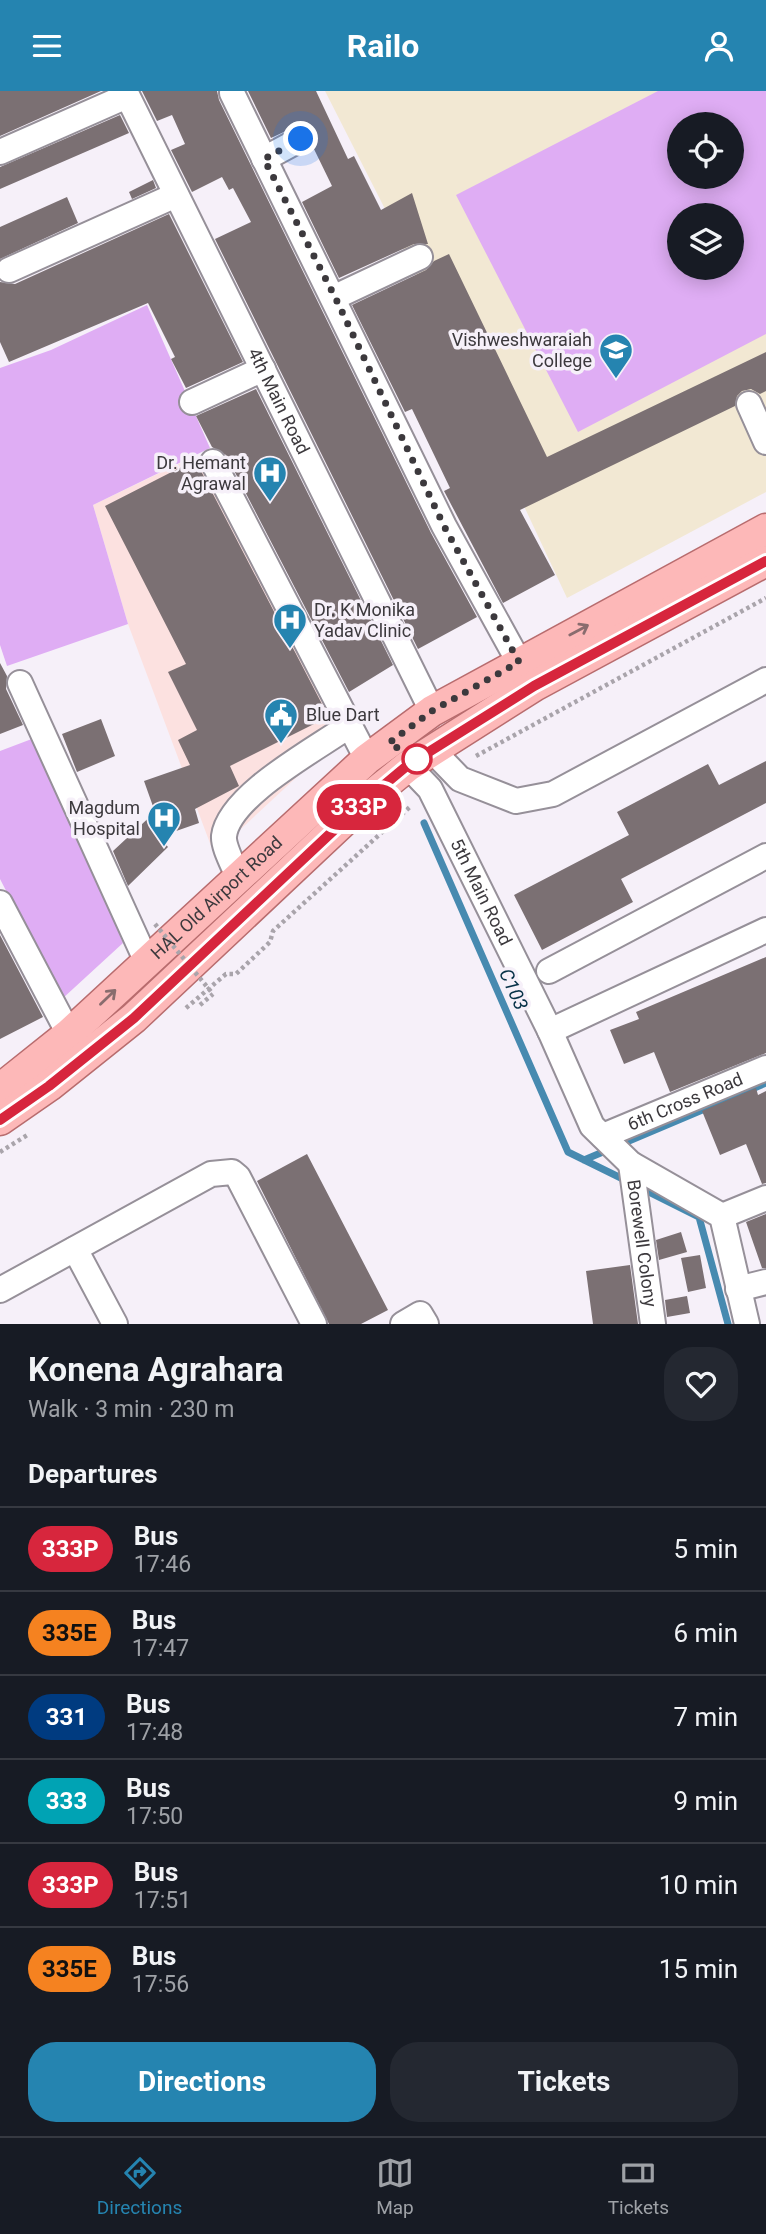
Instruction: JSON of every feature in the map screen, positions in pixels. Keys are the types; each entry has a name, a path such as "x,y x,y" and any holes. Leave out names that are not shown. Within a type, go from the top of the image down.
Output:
{"main road":[{"name":"HAL Old Airport Road","path":"0,1089 69,1034 146,960 367,759 432,711 766,529"},
{"name":"HAL Old Airport Road","path":"0,1120 49,1086 134,1018 366,800 430,762 534,686 766,561"}],"street":[{"path":"0,152 127,93"},
{"name":"4th Main Road","path":"127,93 432,711"},
{"path":"232,93 335,297 444,526 519,662"},
{"path":"264,159 301,139"},
{"path":"9,270 176,195"},
{"path":"335,297 420,257"},
{"path":"192,402 263,369"},
{"path":"749,404 766,442"},
{"path":"213,462 367,759"},
{"path":"430,762 460,779 516,801 553,794 766,680"},
{"path":"20,683 146,960"},
{"path":"238,877 223,838 229,821 243,801 350,725"},
{"name":"5th Main Road","path":"430,762 430,789 551,1031 592,1126 631,1164 722,1216"},
{"path":"549,971 766,856"},
{"path":"0,903 69,1034"},
{"path":"551,1031 766,930"},
{"name":"6th Cross Road","path":"603,1136 766,1068"},
{"name":"Borewell Colony","path":"631,1164 653,1324"},
{"path":"0,1290 211,1174 232,1172 238,1177 314,1324"},
{"path":"747,1324 722,1216 766,1198"},
{"path":"75,1249 115,1324"},
{"path":"738,1289 766,1282"},
{"path":"403,1324 420,1314 426,1324"}],"path":[{"path":"430,762 766,598"},
{"path":"155,924 213,994 200,1005"}],"shaded area":[{"name":"Vishweshwaraiah College","path":"325,91 766,91 766,492 567,598 384,207"},
{"path":"658,91 766,91 766,334 578,432 456,195"},
{"path":"147,305 210,448 93,505 128,624 7,666 0,645 0,368 51,350"},
{"path":"197,455 341,736 214,854 128,624 93,505"},
{"path":"37,737 123,943 62,999 0,879 0,751"}],"building":[{"path":"0,91 101,91 0,136"},
{"path":"142,91 217,91 219,100 431,533 477,617 418,649 215,239 251,222 233,188 229,190 222,177 192,192 171,150 185,144 172,115 157,121"},
{"path":"248,91 316,91 348,159 354,156 381,210 412,193 428,244 414,244 339,278 302,202 332,186 313,147 314,133 301,124 271,138"},
{"path":"120,115 129,133 0,189 0,167"},
{"path":"153,180 156,188 132,199 129,192"},
{"path":"67,197 78,223 0,259 0,227"},
{"path":"169,214 243,362 186,388 171,359 175,357 148,303 9,362 0,342 0,282 15,284"},
{"path":"449,254 547,457 766,352 766,391 760,394 751,389 742,391 737,396 735,406 520,510 555,575 503,603 444,491 450,488 412,409 405,412 352,305 426,270 434,261"},
{"path":"256,389 393,665 349,692 226,455 212,447 196,416"},
{"path":"199,458 200,469 323,706 317,709 322,720 230,766 239,786 195,809 199,823 159,837 168,847 128,886 113,851 155,812 144,781 190,765 178,740 197,730 168,672 186,664 105,506"},
{"path":"0,663 7,676 6,689 23,725 0,734"},
{"path":"101,719 115,756 77,772 62,734"},
{"path":"766,761 766,803 621,879 633,902 542,950 514,895 629,835 617,812 708,764 719,785"},
{"path":"0,935 43,1017 0,1039"},
{"path":"766,957 766,1053 670,1092 654,1052 624,1064 610,1030 639,1019 636,1012"},
{"path":"756,1088 758,1095 766,1091 766,1183 762,1184 746,1144 720,1155 702,1111"},
{"path":"307,1154 388,1310 361,1324 329,1324 257,1181"},
{"path":"766,1214 766,1268 762,1268 746,1222"},
{"path":"681,1232 687,1252 659,1260 656,1240"},
{"path":"700,1255 706,1288 688,1292 681,1258"},
{"path":"630,1265 638,1324 593,1324 586,1271"},
{"path":"687,1296 690,1313 667,1317 665,1300"}],"waterway":[{"name":"C103","path":"424,823 568,1152 629,1182"},
{"name":"C103","path":"584,1160 766,1083"},
{"name":"C103","path":"639,1187 699,1217 728,1324"}],"bus line":[{"name":"333P","path":"0,1120 49,1086 134,1018 366,800 408,765 534,686 766,561"}],"place":[{"name":"Vishweshwaraiah College","path":"616,380"},
{"name":"Dr. Hemant Agrawal","path":"270,503"},
{"name":"Dr. K Monika Yadav Clinic","path":"290,650"},
{"name":"Blue Dart","path":"281,745"},
{"name":"Magdum Hospital","path":"164,848"}],"route":[{"path":"301,139 264,159 335,297 444,526 519,662 432,711 389,743 417,759"}]}
